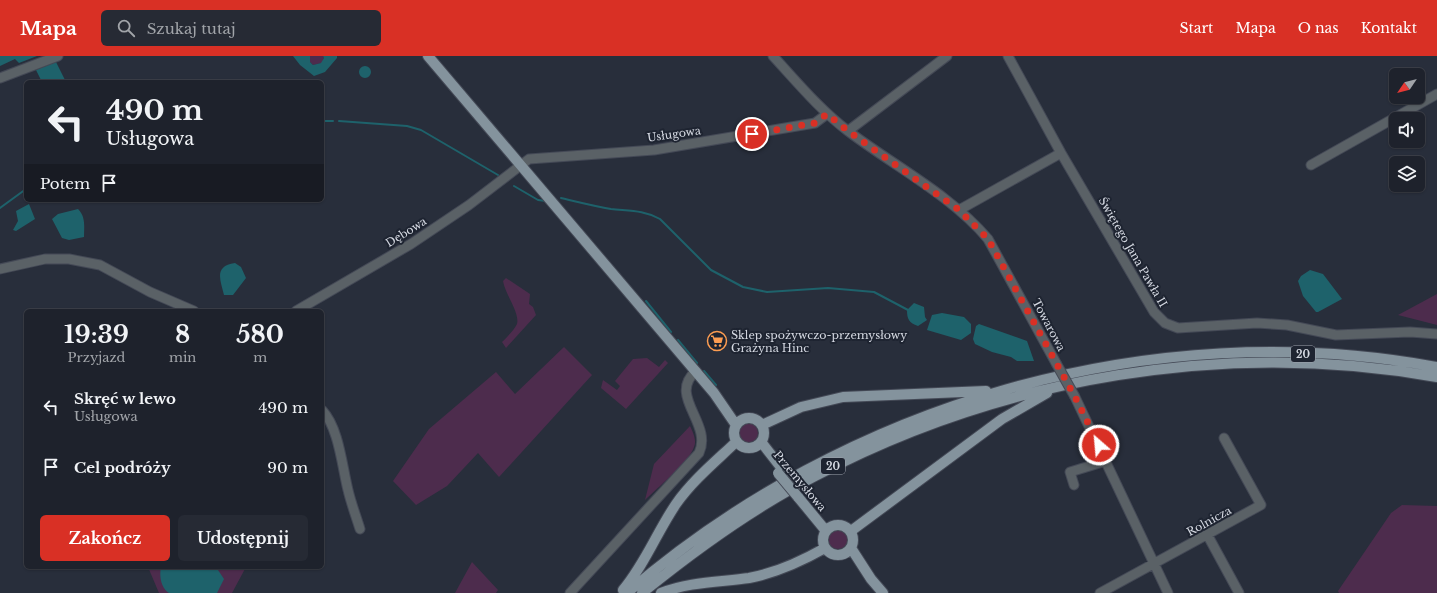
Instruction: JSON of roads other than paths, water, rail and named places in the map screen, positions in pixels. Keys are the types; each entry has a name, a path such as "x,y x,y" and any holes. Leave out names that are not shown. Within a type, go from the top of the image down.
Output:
{"main road":[{"path":"428,56 739,422"},
{"name":"20","path":"627,593 711,528 810,468 852,447 916,420 1001,391 1069,374 1108,367 1169,358 1214,355 1276,353 1330,355 1437,367"},
{"name":"20","path":"642,593 717,535 766,504 821,473 882,443 953,416 1031,393 1097,379 1148,371 1248,363 1343,366 1437,377"},
{"path":"762,425 801,407 843,397 965,393 993,389 1001,391"},
{"path":"851,531 1002,419 1021,406 1046,395 1050,389"},
{"path":"751,418 762,425 765,434 758,445 747,449 736,442 734,434 739,422 751,418"},
{"path":"620,593 639,570 676,505 685,493 696,479 736,442"},
{"name":"Przemysłowa","path":"758,445 829,528"},
{"path":"840,524 851,531 853,538 847,551 832,554 825,548 823,539 829,528 840,524"},
{"path":"661,593 676,588 766,574 784,568 825,548"},
{"path":"847,551 883,593"}],"street":[{"path":"0,78 58,56"},
{"name":"Towarowa","path":"773,56 827,114 848,131 959,210 988,239 1075,397 1168,593"},
{"path":"848,131 947,56"},
{"name":"Świętego Jana Pawła II","path":"1008,56 1061,153 1154,312 1165,323 1184,328 1258,323 1286,325 1336,335 1410,332 1437,334"},
{"path":"1311,165 1437,94"},
{"name":"Usługowa","path":"522,166 529,160 654,150 689,145 815,123 827,114"},
{"path":"959,210 1061,153"},
{"name":"Dębowa","path":"299,309 411,244 522,166"},
{"path":"0,269 45,259 69,259 100,265 150,292 189,309"},
{"path":"570,593 699,454 702,447 702,435 685,391 688,378 696,371"},
{"path":"324,412 338,442 348,492 360,529"},
{"name":"Rolnicza","path":"1100,593 1208,536 1261,505 1224,438"},
{"path":"1074,486 1070,472 1106,461"},
{"path":"1208,536 1239,593"}],"water":[{"path":"0,56 37,56 19,63 15,59 0,66"},
{"path":"293,56 310,56 310,62 313,65 321,63 324,58 323,56 337,56 337,58 325,72 314,76 300,65"},
{"path":"56,62 65,80 41,80 36,70"},
{"path":"363,66 367,66 371,72 367,78 363,78 359,74 359,70"},
{"path":"29,204 35,219 16,231 13,230 18,221 16,211"},
{"path":"78,209 81,212 83,219 84,237 69,240 62,238 52,219 58,214"},
{"path":"235,263 241,267 246,278 233,295 224,295 220,279 221,270 228,265"},
{"path":"1310,270 1323,274 1342,299 1316,312 1303,296 1298,281 1301,276"},
{"path":"914,303 924,307 925,317 927,320 918,326 912,324 907,316 907,310"},
{"path":"942,313 964,317 971,324 971,333 961,340 927,330 932,315"},
{"path":"979,324 1027,341 1034,361 1017,361 1011,357 992,352 975,344 973,339 976,326"},
{"path":"161,569 217,569 224,579 217,593 169,593 166,591 161,582"}],"waterway":[{"path":"324,121 333,121"},
{"path":"339,121 407,126 421,130 498,175"},
{"path":"514,186 538,200 546,201"},
{"path":"0,208 24,190"},
{"path":"561,198 611,209 642,212 654,216 660,219 711,270 743,287 767,292 828,288 874,292 908,310"},
{"path":"646,301 671,332"},
{"path":"678,340 697,363"},
{"path":"704,371 716,385"}],"place":[{"name":"Sklep spożywczo-przemysłowy Grażyna Hinc","path":"717,341"}]}
